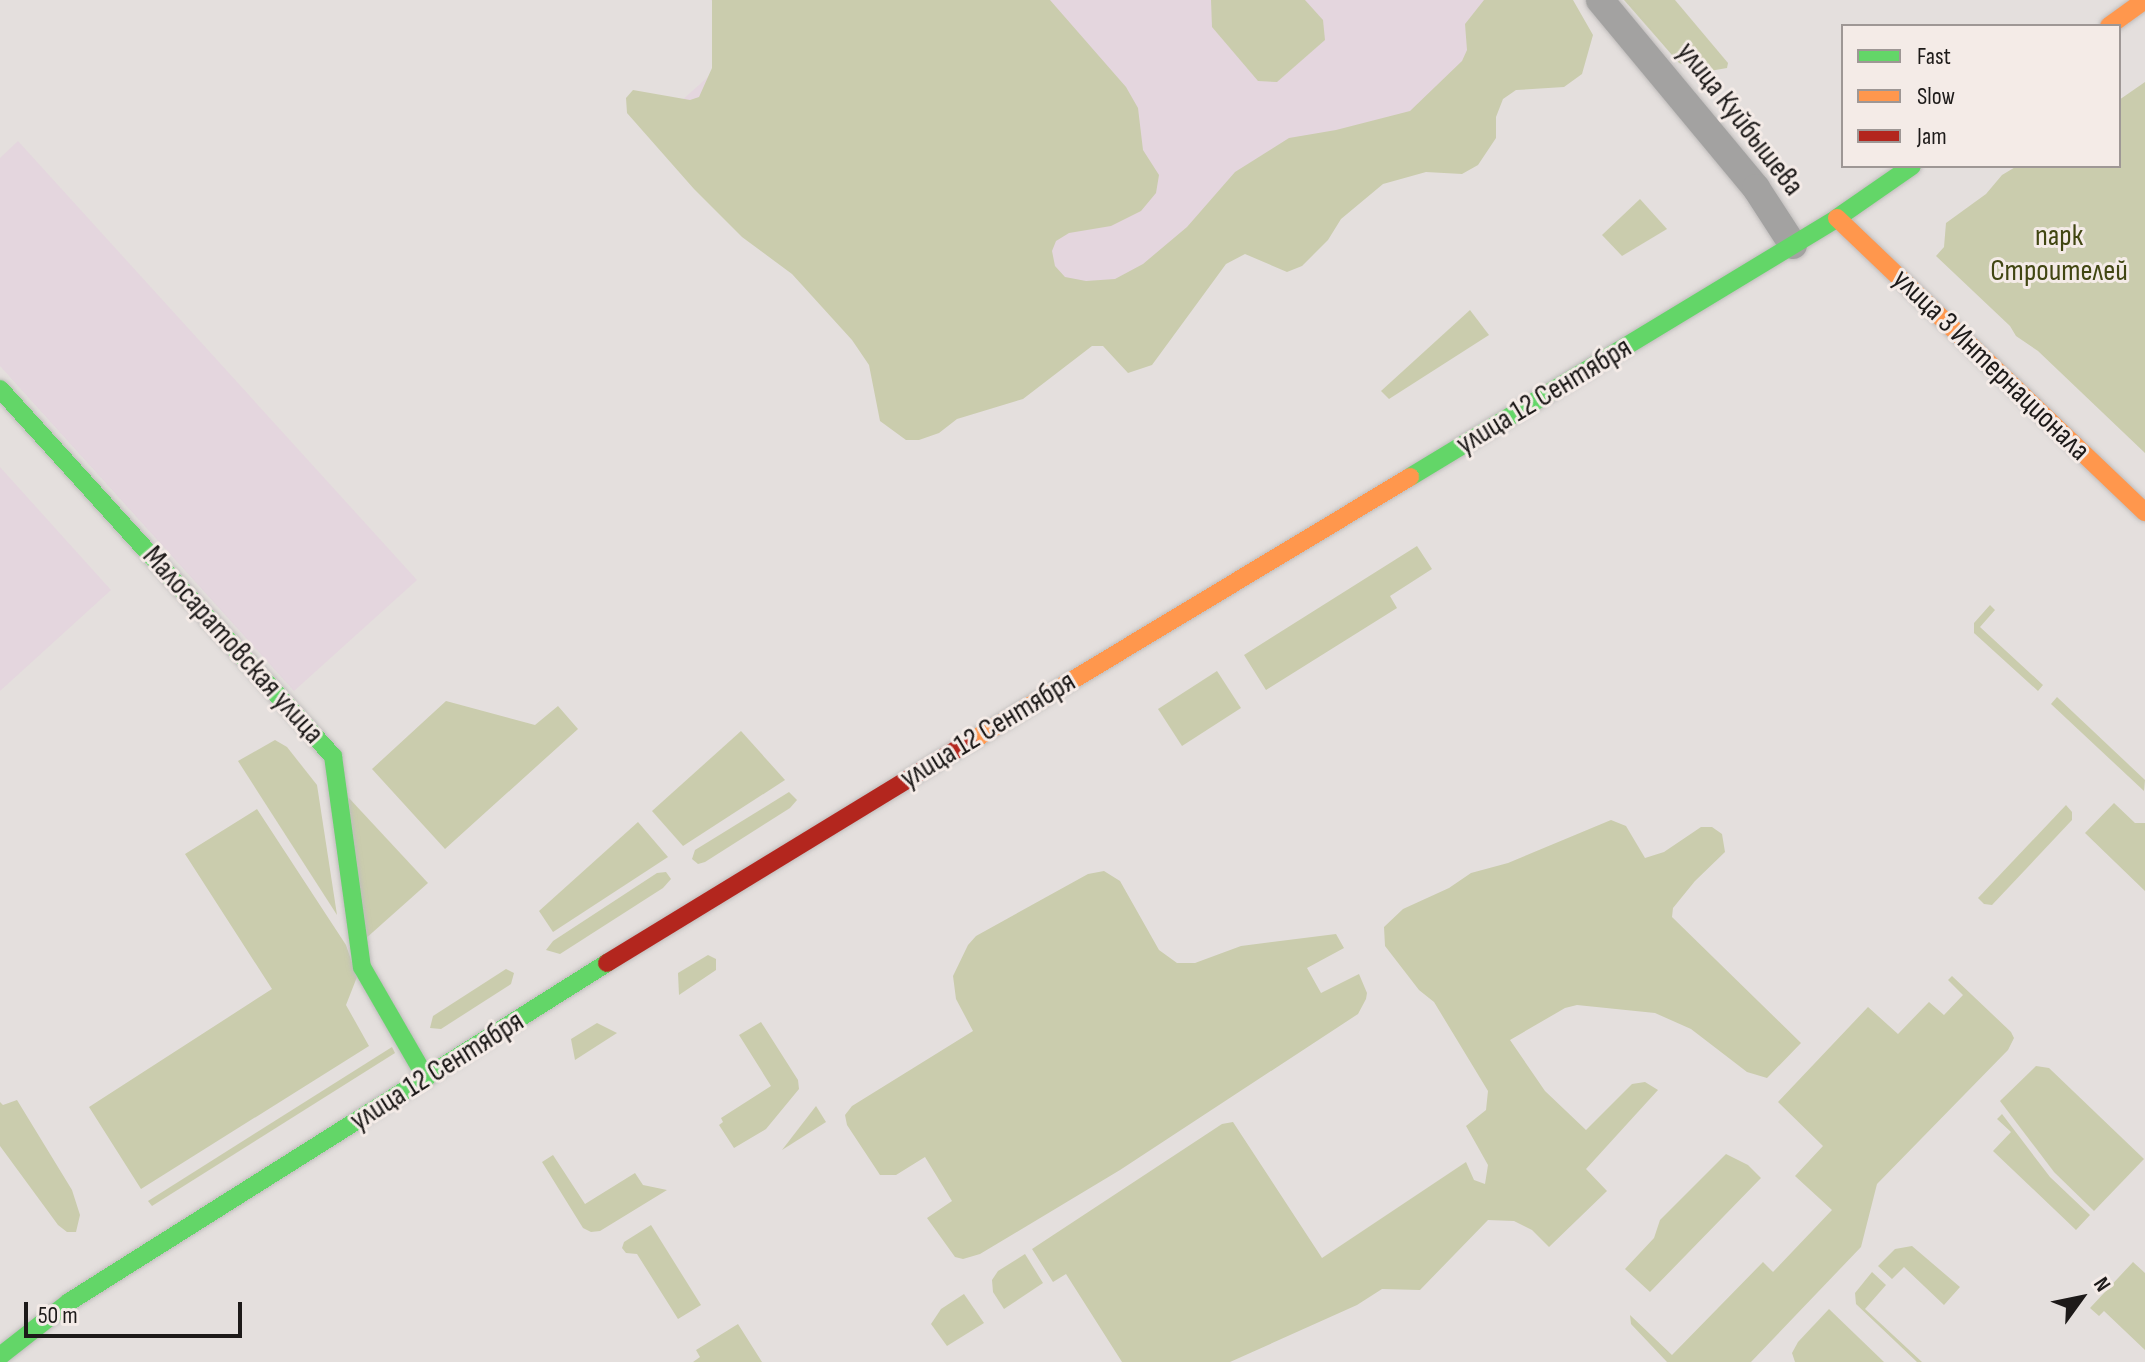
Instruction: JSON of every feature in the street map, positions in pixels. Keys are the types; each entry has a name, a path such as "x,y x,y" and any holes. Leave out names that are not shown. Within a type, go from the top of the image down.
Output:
{"main road":[{"path":"2112,24 2145,0"},
{"name":"улица 12 Сентября","path":"0,1356 69,1302 698,905 1793,245 1909,168"},
{"name":"улица 3 Интернационала","path":"1837,218 2145,512"},
{"name":"Малосаратовская улица","path":"0,389 333,756 362,967 426,1078"},
{"name":"улица 12 Сентября","path":"28,1313 69,1302"}],"street":[{"name":"улица Куйбышева","path":"1600,0 1756,188 1793,245"}],"shaded area":[{"path":"711,0 1533,0 1326,195 1296,160 1011,401 671,110 747,42"},
{"path":"18,141 417,580 294,691 0,366 0,158"},
{"path":"0,467 111,590 0,691"}],"green space":[{"path":"712,0 1050,0 1126,87 1138,108 1143,150 1159,175 1156,193 1141,211 1111,226 1069,233 1056,241 1052,251 1055,266 1065,277 1086,281 1115,279 1143,264 1187,227 1235,172 1289,138 1336,130 1410,111 1462,61 1467,50 1465,24 1484,0 1573,0 1593,35 1582,74 1564,87 1516,90 1503,99 1496,117 1496,138 1478,165 1462,174 1426,172 1383,184 1341,219 1328,240 1302,266 1287,272 1245,254 1226,264 1152,365 1128,373 1103,346 1092,346 1023,399 957,419 939,433 919,440 906,440 880,421 869,365 852,340 792,274 742,237 694,189 627,113 626,98 633,90 690,100 699,97 712,68"},
{"path":"1211,0 1305,0 1323,20 1325,40 1277,82 1258,81 1212,27"},
{"path":"1624,0 1675,0 1728,63 1727,68 1704,72 1679,63"},
{"name":"парк Строителей","path":"2145,82 2145,453 2038,351 2016,336 2010,326 1936,256 1944,247 1946,223 1986,194 2002,175 2014,168 2121,168 2121,99"},
{"path":"1640,199 1667,229 1622,256 1602,235"},
{"path":"1470,310 1489,335 1389,399 1381,391"},
{"path":"1417,546 1432,569 1390,596 1397,608 1266,690 1244,655"},
{"path":"1990,605 1995,610 1980,627 2043,685 2038,691 1974,633 1974,623"},
{"path":"1217,671 1241,708 1182,746 1158,709"},
{"path":"2057,697 2145,780 2144,791 2051,704"},
{"path":"446,701 535,725 558,706 578,729 445,849 372,769"},
{"path":"741,731 785,780 683,846 652,811"},
{"path":"275,740 287,747 317,785 337,915 238,761"},
{"path":"789,792 797,800 790,808 705,862 698,864 692,859 695,850"},
{"path":"348,797 428,883 364,940"},
{"path":"2114,803 2135,823 2145,823 2145,891 2085,833"},
{"path":"2066,805 2072,812 2072,820 1992,905 1984,904 1978,898"},
{"path":"257,809 346,945 357,977 346,1005 369,1046 141,1189 89,1107 272,989 185,854"},
{"path":"1611,820 1626,826 1645,858 1664,852 1701,827 1712,827 1722,834 1725,852 1695,881 1673,908 1672,917 1801,1043 1767,1078 1747,1072 1691,1029 1655,1013 1577,1005 1565,1008 1510,1040 1545,1091 1586,1130 1632,1084 1645,1082 1658,1090 1586,1169 1607,1191 1549,1247 1532,1230 1514,1221 1488,1220 1420,1290 1382,1289 1357,1305 1230,1362 1122,1362 1066,1274 1053,1282 1032,1249 1222,1124 1233,1122 1322,1258 1466,1162 1474,1180 1485,1184 1488,1165 1466,1126 1486,1110 1488,1091 1434,1002 1419,990 1385,946 1384,927 1403,909 1449,888 1471,873 1508,863"},
{"path":"638,822 668,857 553,932 539,911"},
{"path":"1104,871 1120,881 1159,950 1177,963 1195,963 1241,946 1336,934 1344,948 1307,968 1321,993 1359,974 1367,993 1366,999 1358,1014 1120,1170 980,1254 963,1259 955,1257 927,1218 952,1201 925,1157 896,1175 880,1175 847,1125 845,1115 852,1106 973,1031 956,999 953,976 968,945 976,936 1088,874"},
{"path":"666,872 671,879 663,888 560,954 546,950 553,941 657,873"},
{"path":"708,955 716,959 716,970 679,995 678,973"},
{"path":"506,969 514,973 511,984 441,1029 430,1028 433,1016"},
{"path":"1952,976 2011,1032 2014,1038 2008,1050 1877,1184 1861,1247 1751,1362 1667,1362 1631,1324 1630,1315 1672,1355 1763,1262 1773,1272 1832,1210 1795,1176 1823,1146 1778,1102 1868,1007 1898,1034 1929,1002 1944,1015 1963,995 1948,980"},
{"path":"761,1022 798,1080 799,1089 766,1129 734,1148 719,1125 723,1122 721,1118 771,1086 739,1035"},
{"path":"597,1023 617,1033 575,1060 571,1039"},
{"path":"392,1047 395,1053 152,1206 148,1201"},
{"path":"2036,1066 2049,1068 2144,1159 2094,1211 2054,1172 2000,1101"},
{"path":"17,1100 72,1190 80,1215 76,1232 67,1232 58,1225 0,1146 0,1102 3,1105"},
{"path":"816,1106 826,1122 782,1150"},
{"path":"2002,1114 2050,1177 2090,1215 2076,1230 1993,1151 2011,1132 1997,1119"},
{"path":"1726,1154 1748,1165 1761,1178 1650,1292 1625,1269 1654,1238 1660,1220"},
{"path":"553,1155 585,1204 635,1173 643,1185 667,1190 600,1231 591,1232 583,1228 542,1162"},
{"path":"651,1225 701,1305 678,1319 637,1254 626,1253 622,1248 624,1242"},
{"path":"1912,1246 1960,1287 1944,1305 1904,1267 1892,1279 1878,1266 1895,1249"},
{"path":"1025,1254 1043,1283 1004,1309 993,1292 992,1280 998,1271"},
{"path":"2133,1262 2145,1273 2145,1350 2104,1311 2099,1316 2090,1308"},
{"path":"1872,1272 1886,1285 1865,1309 1922,1362 1917,1362 1856,1304 1855,1293"},
{"path":"964,1294 984,1323 947,1346 931,1324 941,1309"},
{"path":"1829,1309 1884,1362 1795,1362 1792,1353 1798,1342"},
{"path":"738,1324 762,1362 693,1362 700,1357 696,1350"}],"traffic: fast":[{"path":"1410,477 1837,218 1909,168"},
{"path":"0,389 333,756 362,967 426,1078"},
{"path":"0,1356 69,1302 607,963"}],"traffic: slow":[{"path":"2112,24 2145,0"},
{"path":"1837,218 2145,512"},
{"path":"968,743 1410,477"}],"traffic: jam":[{"path":"607,963 968,743"}]}
